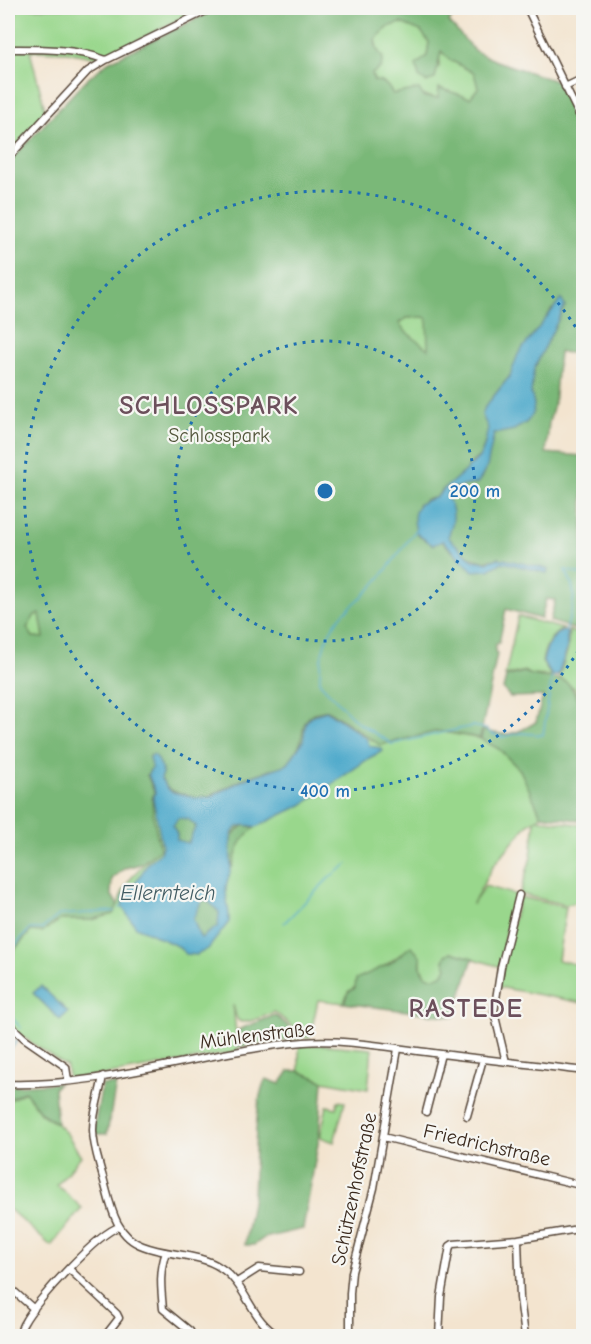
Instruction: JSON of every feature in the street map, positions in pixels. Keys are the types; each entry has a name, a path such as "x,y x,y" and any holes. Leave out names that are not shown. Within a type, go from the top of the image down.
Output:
{"street":[{"path":"8,158 88,71 212,8"},
{"path":"527,8 584,125"},
{"path":"8,50 68,51 106,60"},
{"path":"565,87 584,78"},
{"path":"506,1062 494,1012 501,967 519,895"},
{"path":"8,1023 24,1038 66,1067 68,1080"},
{"name":"Mühlenstraße","path":"8,1084 26,1085 104,1076 240,1051 306,1042 357,1044 584,1071"},
{"name":"Schützenhofstraße","path":"350,1336 352,1272 374,1188 398,1049"},
{"path":"426,1112 441,1054"},
{"path":"467,1116 483,1059"},
{"path":"104,1076 94,1120 94,1142 108,1200 119,1227 138,1245 210,1262 224,1269 237,1282 260,1320 279,1336"},
{"name":"Friedrichstraße","path":"383,1137 584,1186"},
{"path":"21,1336 22,1326 34,1309 69,1269 110,1230 119,1227"},
{"path":"439,1336 441,1298 448,1250 453,1244 518,1239 584,1228"},
{"path":"518,1239 520,1299 525,1336"},
{"path":"166,1252 160,1280 163,1309 190,1330 192,1336"},
{"path":"237,1282 259,1268 299,1272"},
{"path":"69,1269 117,1314 119,1318 105,1336"},
{"path":"8,1286 34,1309"}],"green space":[{"path":"17,8 202,8 101,59 67,52 30,51 46,113 8,155 8,45"},
{"name":"Schlosspark","path":"219,8 458,8 449,22 475,51 496,61 559,82 583,132 583,354 559,352 554,405 549,422 546,453 583,456 583,632 550,621 555,600 546,599 541,619 506,609 499,643 496,644 497,654 480,738 438,731 380,745 328,710 313,713 305,721 300,744 288,764 245,778 210,796 198,798 167,788 161,779 160,763 154,755 151,755 149,759 151,767 147,775 154,792 153,815 160,849 141,864 125,868 112,879 111,894 118,905 113,914 92,920 60,920 42,932 31,931 8,957 8,163 85,81 108,62","holes":["401,23 421,31 429,42 427,56 416,65 419,77 426,82 435,79 441,51 450,60 474,73 478,88 470,98 439,88 438,98 424,97 419,89 393,94 385,84 374,81 372,74 381,67 383,58 376,48 375,39 390,26","565,306 534,369 531,393 534,404 485,407 510,376 552,309","424,317 427,319 428,349 406,332 399,323 407,318","489,429 487,467 478,483 449,489 450,525 447,537 470,557 483,560 500,558 502,562 489,570 460,559 442,541 425,540 420,537 416,528 418,505 427,499 436,498 442,490 461,476 481,455","40,614 44,638 33,637 27,628 35,615"]},
{"path":"401,23 421,31 429,42 427,56 439,67 440,50 450,60 475,73 478,88 470,98 439,88 438,98 409,93 393,94 374,81 372,74 381,67 375,39 390,26"},
{"path":"424,317 428,319 429,350 398,323 407,318"},
{"path":"40,613 44,638 33,637 27,628 35,614"},
{"path":"518,616 563,629 551,639 543,657 542,662 551,676 531,675 524,671 505,676"},
{"path":"569,630 583,637 583,698 578,699 575,689 559,677 568,649"},
{"path":"524,672 562,680 573,690 577,700 583,699 583,821 541,815 520,770 499,749 481,739 483,730 498,734 511,734 536,722 543,696 510,697 503,689 506,677"},
{"path":"327,710 380,745 438,731 481,739 499,749 520,770 541,816 537,819 583,825 583,901 566,905 520,894 531,857 535,820 528,824 493,866 472,905 485,886 517,895 504,940 507,943 520,897 566,907 558,960 583,966 583,1003 498,987 501,967 451,952 444,973 431,978 423,971 421,957 411,947 348,992 344,1003 318,1000 310,1037 306,1038 275,1012 241,1022 237,1019 233,1005 238,1052 68,1079 67,1067 16,1032 8,1045 8,957 31,931 42,932 60,920 92,920 118,905 129,881 160,849 147,790 151,755 160,761 163,782 167,788 198,798 210,796 245,778 269,771 300,744 304,721 313,713"},
{"path":"178,818 188,818 196,826 188,843 177,841 177,834 173,826"},
{"path":"246,825 255,828 242,841 232,868 230,842 235,832"},
{"path":"206,898 219,912 219,926 201,938 192,919 201,902"},
{"path":"411,946 421,957 423,973 434,978 445,971 447,967 444,961 446,955 451,952 473,958 454,1017 344,1003 348,992 355,988 356,979 389,964"},
{"path":"275,1015 302,1038 239,1047 238,1030"},
{"path":"299,1045 372,1049 368,1089 323,1081 299,1071"},
{"path":"289,1071 299,1071 323,1081 319,1138 303,1229 264,1238 254,1245 245,1245 253,1194 257,1117 262,1088 266,1079 280,1084"},
{"path":"59,1083 54,1088 57,1123 41,1113 25,1091 8,1100 8,1086"},
{"path":"116,1084 107,1134 93,1134 102,1085"},
{"path":"25,1092 41,1114 57,1124 67,1134 81,1156 57,1185 82,1208 51,1246 8,1208 8,1101"},
{"path":"338,1101 345,1102 334,1142 320,1137 327,1106 336,1108"}],"water":[{"path":"561,299 565,306 534,369 531,393 534,404 533,414 527,422 514,430 494,434 487,467 478,483 449,489 447,497 452,507 453,517 448,537 473,560 487,562 499,558 548,569 547,573 502,562 489,570 473,571 443,541 433,545 417,534 414,523 415,512 420,504 436,497 480,456 488,428 482,415 485,407 510,376 518,354"},
{"path":"563,631 567,632 567,648 558,676 552,676 543,662 544,657 552,639"},
{"name":"Ellernteich","path":"327,711 366,738 370,746 383,751 302,805 256,827 246,825 234,830 230,843 231,869 226,889 229,922 208,949 197,955 186,954 177,946 136,927 122,907 123,896 134,885 148,863 160,853 162,846 153,799 155,792 148,774 152,766 149,759 151,756 154,755 158,760 162,769 161,779 172,792 198,798 210,797 245,779 288,764 303,741 306,722 313,715","holes":["178,818 188,819 196,826 188,843 177,840 173,826","206,899 219,912 218,926 201,938 193,919 201,902"]},
{"path":"41,986 68,1012 60,1020 33,993"}],"waterway":[{"path":"416,530 376,582 331,629 320,664 320,683 357,722 392,744 473,726 486,729 502,737 521,733 543,735 552,676"},
{"path":"566,631 573,593 565,570 584,574"},
{"path":"284,923 331,876 348,864"},
{"path":"8,953 30,929 42,929 59,915 115,911"},
{"path":"8,1001 13,1019 21,1028"},
{"path":"8,1053 19,1038"}],"district":[{"name":"SCHLOSSPARK","path":"209,406"},
{"name":"RASTEDE","path":"466,1009"}]}
